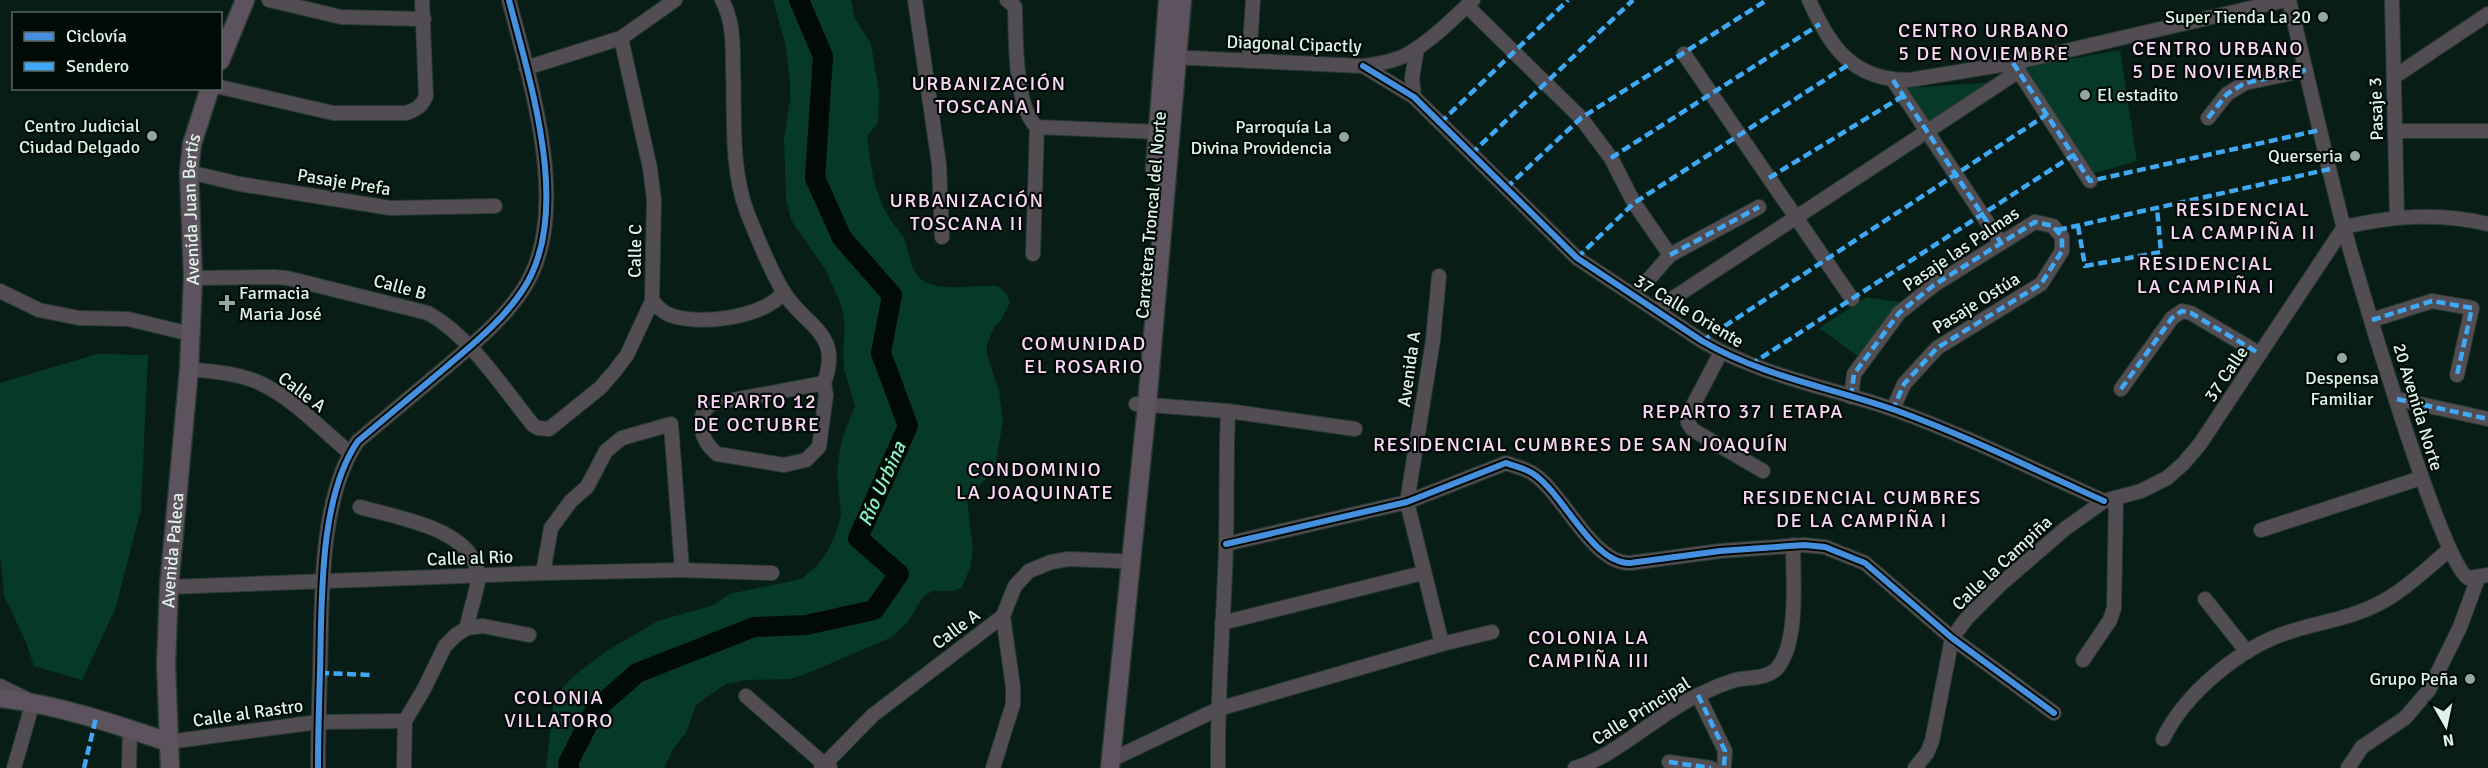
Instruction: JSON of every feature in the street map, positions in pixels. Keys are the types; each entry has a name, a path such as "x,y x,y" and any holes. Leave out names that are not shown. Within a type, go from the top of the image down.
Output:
{"main road":[{"path":"222,56 244,0"},
{"path":"1168,0 1171,57"},
{"path":"1171,57 1182,0"},
{"name":"Carretera Troncal del Norte","path":"1107,765 1120,561 1141,405 1158,132 1171,57"},
{"name":"Carretera Troncal del Norte","path":"1107,765 1171,57"},
{"name":"Avenida Juan Bertis","path":"191,334 194,278 189,172 192,144 209,90"},
{"name":"Avenida Paleca","path":"170,768 166,664 169,587 191,334"},
{"path":"0,698 33,702 110,721 168,742"}],"street":[{"path":"268,0 342,17 424,19"},
{"path":"222,87 333,113 406,113 423,104 426,96 422,0"},
{"path":"318,768 321,580 334,502 350,453 358,441 502,316 523,290 537,262 545,235 546,167 526,68 509,0"},
{"path":"526,68 621,38 675,0"},
{"path":"722,0 727,9 732,37 738,180 747,212 784,292 821,331 829,345 830,369 824,383 826,394 819,447 806,460 784,465 717,454 704,439 700,419 704,410 711,404 824,383"},
{"path":"915,0 939,164 942,237"},
{"path":"1006,0 1015,7 1018,64 1025,111 1028,119 1037,127 1158,132"},
{"path":"1249,61 1253,0"},
{"path":"1809,0 1820,24 1837,51 1868,74 1893,80 2016,67 2288,0"},
{"name":"20 Avenida Norte","path":"2288,0 2344,227 2421,478 2449,550 2464,577 2483,577 2429,690 2405,718 2362,747 2348,768"},
{"name":"Pasaje 3","path":"2392,0 2397,217"},
{"path":"1470,3 1581,118 1611,158 1634,203 1670,255"},
{"name":"Diagonal Cipactly","path":"1171,57 1363,66 1392,61 1417,48 1470,3"},
{"path":"2394,77 2488,14"},
{"name":"Calle C","path":"549,429 600,388 614,372 627,355 652,302 654,200 650,168 621,38"},
{"path":"1414,97 1412,78 1417,48"},
{"path":"1684,54 1852,299"},
{"name":"37 Calle Oriente","path":"1363,66 1414,97 1577,258 1721,352 1782,377 1893,410 1974,441 2110,500"},
{"path":"1655,310 1927,132 2016,67"},
{"path":"2016,67 2090,182"},
{"path":"2208,118 2227,94 2245,83 2306,70"},
{"path":"1893,80 2001,243"},
{"path":"1033,254 1037,127"},
{"path":"2395,131 2488,131"},
{"name":"Pasaje Prefa","path":"189,172 240,184 390,208 495,206"},
{"path":"1634,297 1670,255 1759,207"},
{"path":"2344,227 2397,217 2442,216 2488,224"},
{"name":"Pasaje las Palmas","path":"1851,397 1854,374 1899,313 1934,285 2035,222 2047,223 2058,230 2064,245 2059,258"},
{"name":"37 Calle","path":"2110,500 2153,486 2167,478 2183,464 2200,444 2344,227"},
{"name":"Pasaje Ostúa","path":"1893,410 1904,384 1937,348 2041,284 2059,258"},
{"name":"Avenida A","path":"1407,502 1432,340 1439,276"},
{"name":"Calle B","path":"194,278 287,278 412,308 439,319 469,347 533,425 549,429"},
{"path":"0,291 39,310 79,318 128,319 191,334"},
{"path":"652,302 667,314 684,320 718,319 767,307 784,292"},
{"path":"2372,320 2433,301 2472,308 2457,375"},
{"path":"2121,389 2172,318 2182,311 2191,313 2260,354"},
{"path":"1721,352 1688,415 1688,423 1694,430 1763,471"},
{"name":"Calle A","path":"189,369 233,374 261,384 287,399 350,453"},
{"path":"2397,399 2488,419"},
{"path":"1141,405 1228,411 1355,429"},
{"path":"1218,766 1228,411"},
{"path":"543,573 551,528 571,501 587,487 606,451 622,438 671,424 682,570"},
{"path":"1226,544 1407,502 1506,463 1532,473 1555,495 1603,553 1620,562 1720,550 1793,545 1825,547 1865,563 1952,638 2054,713"},
{"path":"2261,530 2421,478"},
{"path":"2083,660 2110,620 2114,608 2110,500"},
{"name":"Calle la Campiña","path":"1916,768 1927,753 1932,741 1952,638 1980,604 2015,571 2066,528 2110,500"},
{"path":"1407,502 1442,644"},
{"path":"360,507 432,528 453,538 473,559 479,576 467,628"},
{"name":"Calle Principal","path":"1575,768 1595,761 1663,715 1698,695 1733,680 1767,674 1778,667 1784,656 1790,632 1793,545"},
{"path":"2163,739 2174,718 2190,698 2247,652 2287,633 2337,621 2377,605 2409,583 2449,550"},
{"name":"Calle A","path":"826,767 873,715 1003,616 1015,586 1035,567 1070,559 1120,561"},
{"name":"Calle al Rio","path":"169,587 543,573 682,570 772,573"},
{"path":"1222,623 1423,573"},
{"path":"2205,599 2247,652"},
{"path":"993,768 1013,704 1013,687 1003,616"},
{"path":"404,768 405,721 445,646 467,628 483,626 529,635"},
{"path":"1107,765 1218,709 1442,644 1492,632"},
{"path":"0,686 33,702 14,768"},
{"path":"1698,695 1725,751 1724,768"},
{"path":"746,696 826,767"},
{"name":"Calle al Rastro","path":"168,742 318,722 405,721"},
{"path":"129,768 130,729"},
{"path":"1669,762 1712,768"}],"green space":[{"path":"773,0 851,0 855,19 871,44 879,91 878,123 867,136 874,179 880,200 904,238 915,271 922,280 938,286 998,286 1006,293 1010,302 1001,320 994,327 987,345 987,355 999,391 1003,420 995,469 967,499 973,549 970,568 962,587 953,591 932,591 923,597 907,623 892,637 790,679 748,680 726,684 696,705 686,733 673,749 664,768 546,768 553,706 562,688 576,674 608,650 658,621 714,605 729,594 801,579 816,567 828,551 836,533 841,515 837,475 839,455 843,436 855,406 844,369 845,327 842,307 826,270 791,220 786,200 784,138 790,100 790,80 785,43"},
{"name":"El estadito","path":"2120,50 2137,161 2091,174 2025,67"},
{"path":"1995,82 1932,125 1907,88"},
{"path":"1867,297 1904,303 1863,360 1819,328"},
{"path":"97,354 148,355 141,509 116,607 82,680 34,666 26,642 4,596 0,554 0,383"}],"waterway":[{"name":"Río Urbina","path":"569,768 568,763 595,710 637,673 754,627 806,625 874,610 899,574 858,538 908,426 881,353 892,295 842,238 815,178 823,56 799,0"}],"marked path":[{"path":"1440,123 1568,0"},
{"path":"1471,154 1633,0"},
{"path":"1506,188 1581,118 1767,0"},
{"path":"1611,158 1820,24"},
{"path":"1577,258 1634,203 1851,63"},
{"path":"2013,63 2090,181 2320,130"},
{"path":"2208,118 2227,94 2245,83 2306,70"},
{"path":"1893,80 2001,243"},
{"path":"1769,178 1903,96"},
{"path":"1702,341 2046,115"},
{"path":"1750,365 2072,156"},
{"path":"2058,230 2330,169"},
{"path":"1670,255 1759,207"},
{"path":"2078,226 2085,266 2161,252 2157,208"},
{"path":"1851,397 1854,374 1899,313 1934,285 2035,222 2053,226 2062,237 2062,251 2041,284 1937,348 1904,384 1893,409"},
{"path":"2372,320 2432,301 2472,308 2457,375"},
{"path":"2121,389 2172,318 2182,311 2191,313 2260,354"},
{"path":"2397,399 2488,419"},
{"path":"320,673 372,675"},
{"path":"1698,695 1725,751 1724,768"},
{"path":"84,768 96,718"},
{"path":"1669,762 1711,768"}],"cycle path":[{"path":"318,768 322,584 329,521 335,492 345,465 358,441 496,322 522,291 537,260 545,225 546,187 543,148 536,109 509,0"},
{"path":"1363,66 1414,97 1577,258 1702,341 1773,373 1922,420 2104,501"},
{"path":"1226,544 1407,502 1506,463 1529,471 1544,482 1590,540 1616,560 1630,563 1720,551 1804,545 1825,547 1865,563 1952,638 2054,713"}],"place":[{"name":"Super Tienda La 20","path":"2323,17"},
{"name":"El estadito","path":"2085,95"},
{"name":"Centro Judicial Ciudad Delgado","path":"152,136"},
{"name":"Parroquía La Divina Providencia","path":"1344,137"},
{"name":"Querseria","path":"2355,156"},
{"name":"Farmacia Maria José","path":"227,303"},
{"name":"Despensa Familiar","path":"2342,358"},
{"name":"Grupo Peña","path":"2470,679"}],"district":[{"name":"CENTRO URBANO 5 DE NOVIEMBRE","path":"1984,42"},
{"name":"CENTRO URBANO 5 DE NOVIEMBRE","path":"2218,60"},
{"name":"URBANIZACIÓN TOSCANA I","path":"989,94"},
{"name":"URBANIZACIÓN TOSCANA II","path":"967,212"},
{"name":"RESIDENCIAL LA CAMPIÑA II","path":"2243,220"},
{"name":"RESIDENCIAL LA CAMPIÑA I","path":"2206,274"},
{"name":"COMUNIDAD EL ROSARIO","path":"1084,354"},
{"name":"REPARTO 37 I ETAPA","path":"1743,411"},
{"name":"REPARTO 12 DE OCTUBRE","path":"757,412"},
{"name":"RESIDENCIAL CUMBRES DE SAN JOAQUÍN","path":"1581,444"},
{"name":"CONDOMINIO LA JOAQUINATE","path":"1035,480"},
{"name":"RESIDENCIAL CUMBRES DE LA CAMPIÑA I","path":"1862,508"},
{"name":"COLONIA LA CAMPIÑA III","path":"1589,648"},
{"name":"COLONIA VILLATORO","path":"559,708"}]}
